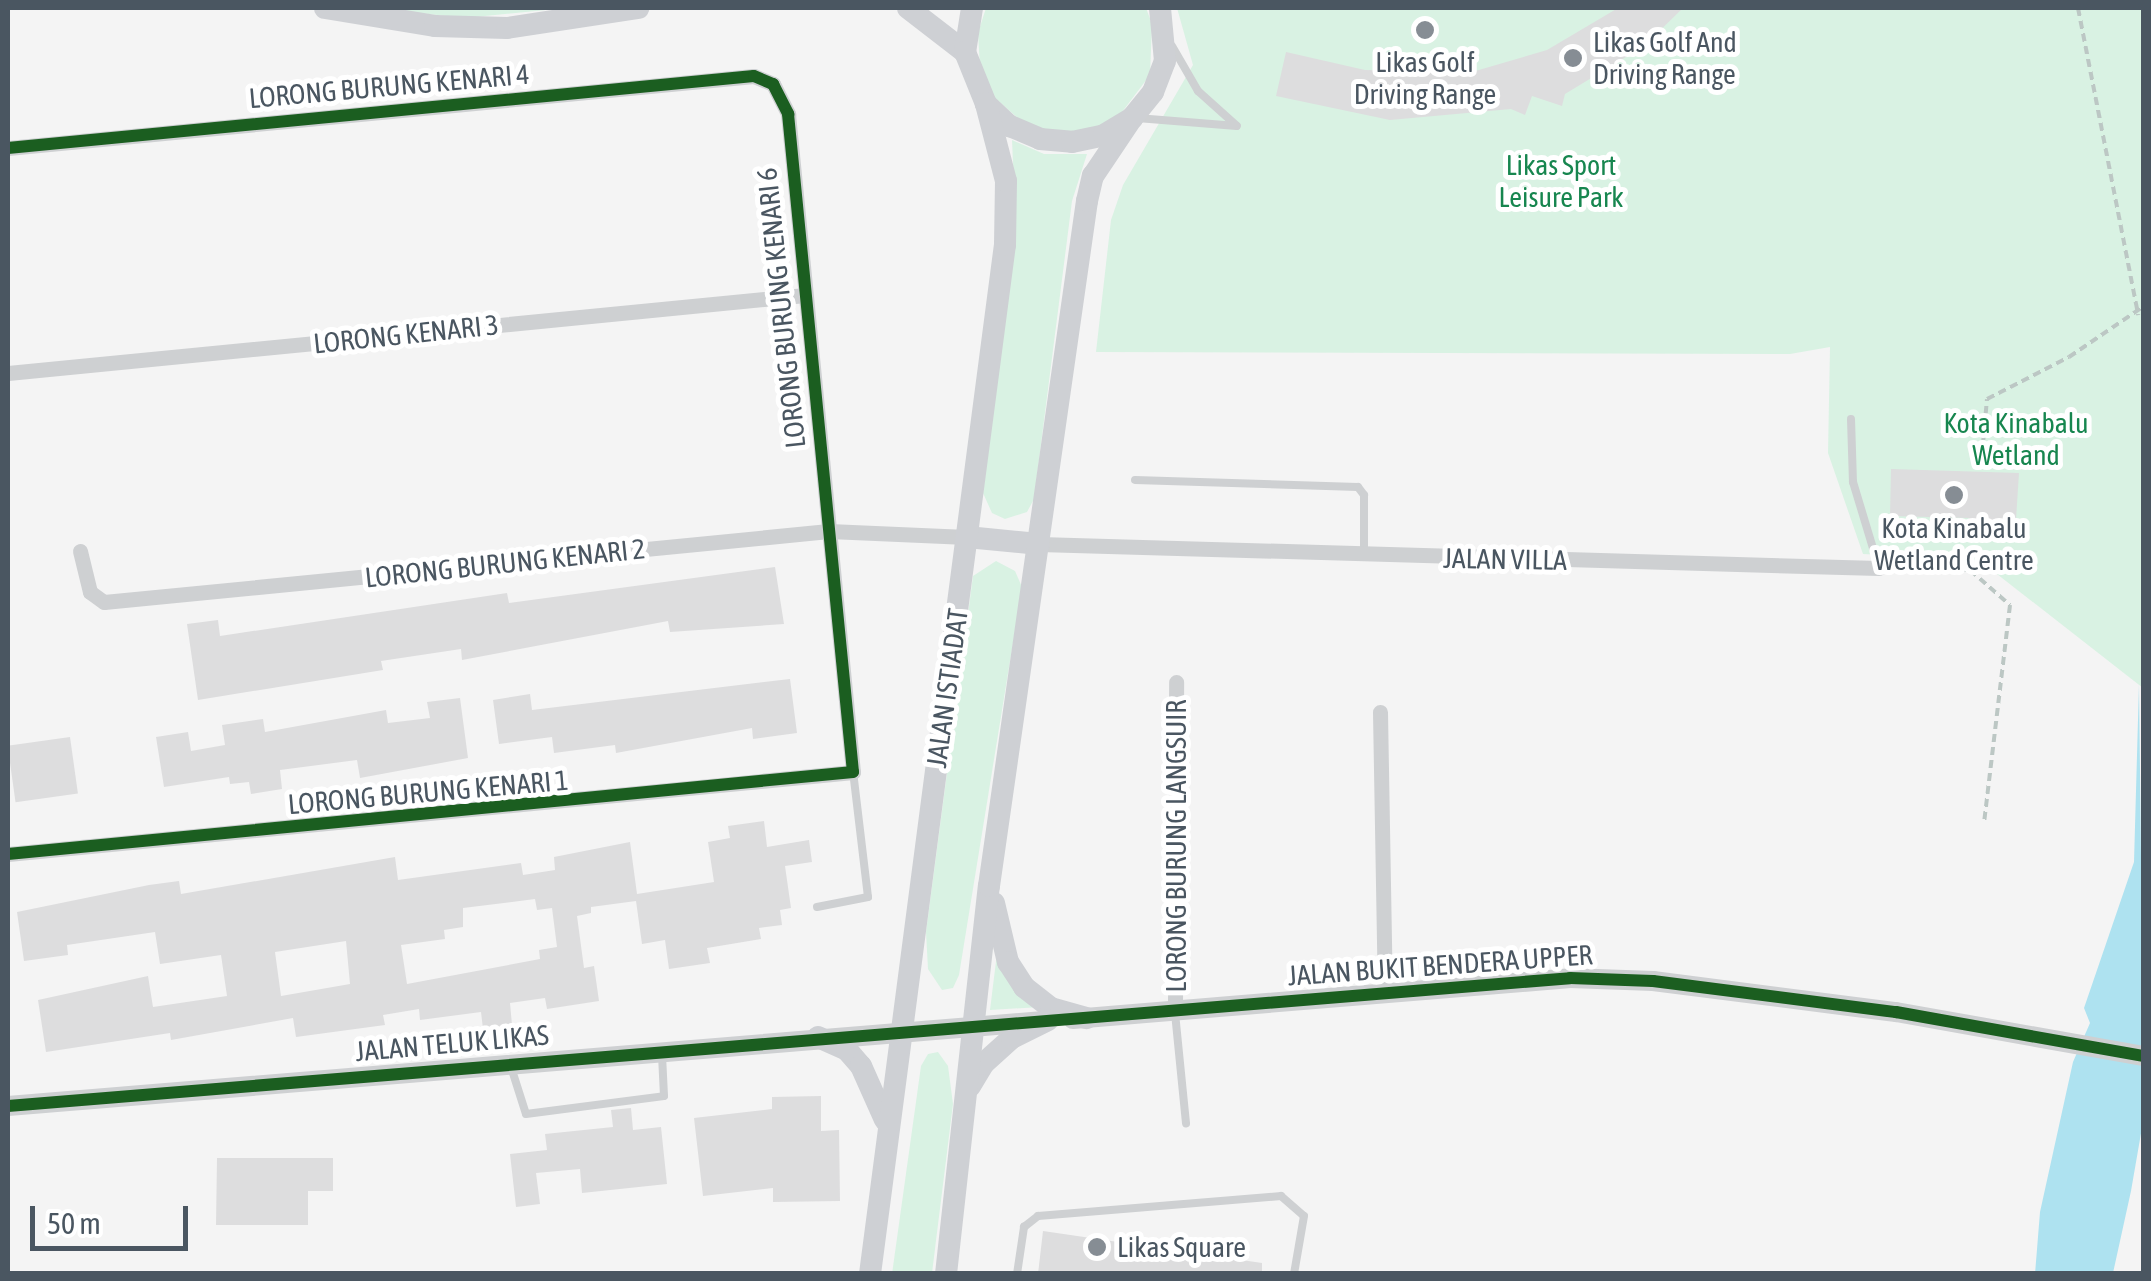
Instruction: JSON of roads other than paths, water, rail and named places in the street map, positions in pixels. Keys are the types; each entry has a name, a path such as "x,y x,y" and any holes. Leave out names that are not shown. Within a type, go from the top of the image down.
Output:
{"main road":[{"path":"325,8 435,26 508,28 638,8"},
{"path":"908,8 966,52 972,8"},
{"path":"946,1274 990,886 1087,201 1093,176 1153,92 1165,61 1163,18"},
{"name":"JALAN ISTIADAT","path":"870,1274 1007,210 1002,154 966,52"},
{"path":"986,104 1010,126 1056,140 1104,134 1132,118"},
{"path":"967,537 1039,544"},
{"path":"990,886 1014,974 1051,1008 1087,1018"},
{"path":"966,1094 982,1064 1012,1038 1048,1020"},
{"path":"818,1037 846,1050 862,1066 888,1128"}],"street":[{"name":"LORONG BURUNG KENARI 4","path":"8,148 754,76 773,84"},
{"name":"LORONG BURUNG KENARI 6","path":"773,84 788,114 852,772"},
{"name":"LORONG KENARI 3","path":"8,373 805,295"},
{"name":"LORONG BURUNG KENARI 2","path":"80,551 90,592 104,602 828,531 967,537"},
{"name":"JALAN VILLA","path":"1039,544 1879,568"},
{"name":"LORONG BURUNG LANGSUIR","path":"1175,1010 1176,682"},
{"path":"1380,712 1385,991"},
{"name":"LORONG BURUNG KENARI 1","path":"8,854 852,772"},
{"name":"JALAN BUKIT BENDERA UPPER","path":"900,1031 1570,978 1654,982 1896,1012 2144,1056"},
{"name":"JALAN TELUK LIKAS","path":"8,1106 900,1031"}],"lane":[{"path":"1132,118 1238,126 1180,68 1163,18"},
{"path":"1850,419 1853,482 1879,568"},
{"path":"1135,480 1358,487 1364,495 1364,556"},
{"path":"817,907 868,897 852,772"},
{"path":"1175,1010 1186,1123"},
{"path":"510,1063 526,1114 664,1096 662,1050"},
{"path":"1017,1274 1024,1227 1038,1216 1281,1196 1304,1216 1294,1274"}],"water":[{"path":"2139,684 2144,1116 2131,1191 2113,1273 2035,1274 2040,1212 2073,1062 2090,1023 2084,1008 2134,862"}],"place":[{"name":"Likas Golf Driving Range","path":"1425,30"},
{"name":"Likas Golf And Driving Range","path":"1573,58"},
{"name":"Kota Kinabalu Wetland Centre","path":"1954,495"},
{"name":"Likas Square","path":"1097,1247"}],"park label":[{"name":"Likas Sport Leisure Park","path":"1561,181"},
{"name":"Kota Kinabalu Wetland","path":"2016,439"}]}
